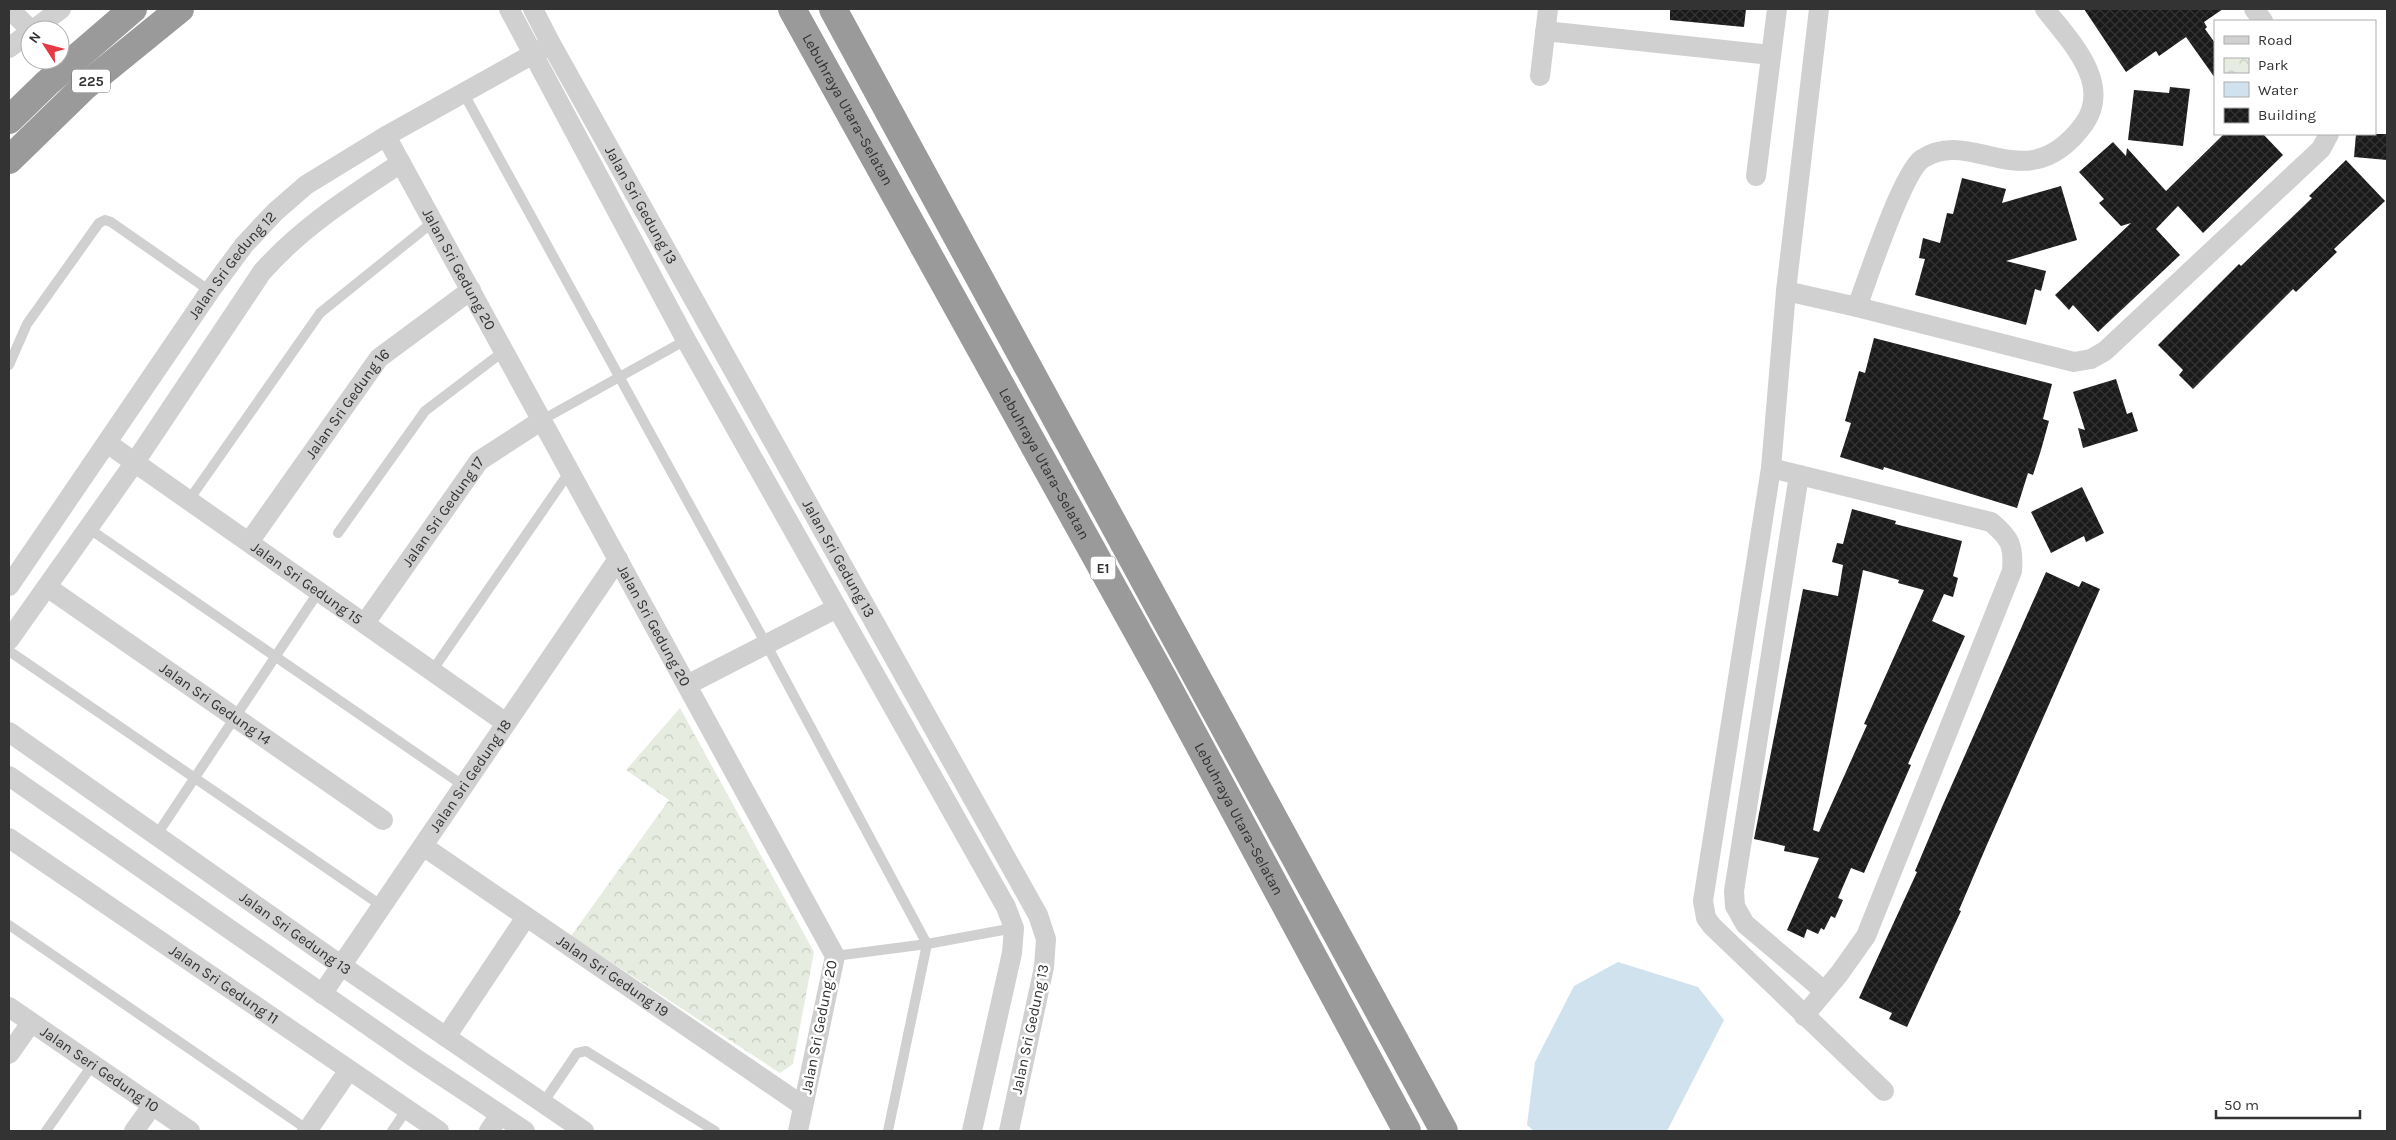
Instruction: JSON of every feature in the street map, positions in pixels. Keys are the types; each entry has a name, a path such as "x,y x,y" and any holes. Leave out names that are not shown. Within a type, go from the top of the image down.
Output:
{"highway":[{"name":"225","path":"9,120 47,83 133,9"},
{"name":"225","path":"9,160 84,87 180,9"},
{"name":"Lebuhraya Utara–Selatan","path":"792,9 1162,676 1407,1131"},
{"name":"Lebuhraya Utara–Selatan","path":"833,9 1444,1131"}],"street":[{"path":"9,9 20,20"},
{"path":"46,20 61,9"},
{"name":"Jalan Sri Gedung 13","path":"510,9 686,340 1006,906 1014,928 1012,952 972,1131"},
{"name":"Jalan Sri Gedung 13","path":"533,9 1038,915 1046,939 1044,967 1009,1131"},
{"path":"1540,76 1548,9"},
{"path":"1756,176 1777,9"},
{"path":"1819,9 1786,291 1771,468 1703,901 1706,918 1712,926 1884,1091"},
{"path":"1857,307 1906,179 1921,159 1940,151 1959,151 2024,162 2050,156 2072,140 2088,118 2095,93 2090,73 2078,51 2045,9"},
{"path":"2254,9 2261,20"},
{"path":"1545,31 1771,54"},
{"path":"9,48 20,40"},
{"name":"Jalan Sri Gedung 12","path":"9,586 210,291 244,244 275,212 306,185 386,136 551,44"},
{"path":"1786,291 2074,362 2091,358 2105,351 2322,149 2329,135"},
{"name":"Jalan Sri Gedung 20","path":"386,136 835,956 798,1131"},
{"name":"Jalan Sri Gedung 12","path":"9,640 135,462 262,272 284,246 337,205 401,163"},
{"name":"Jalan Sri Gedung 16","path":"249,542 379,358 471,290"},
{"name":"Jalan Sri Gedung 17","path":"365,623 478,461 542,420"},
{"name":"Jalan Sri Gedung 15","path":"107,442 506,723"},
{"path":"1771,468 1991,522 2002,531 2011,543 2013,556 2012,571 1866,936 1804,1016"},
{"path":"1799,475 1734,891 1735,906 1745,924 1824,992"},
{"name":"Jalan Sri Gedung 18","path":"322,994 618,559"},
{"name":"Jalan Sri Gedung 14","path":"47,587 383,820"},
{"path":"687,685 837,608"},
{"name":"Jalan Sri Gedung 13","path":"9,732 342,966 584,1131"},
{"path":"9,776 322,994 495,1123 525,1131"},
{"name":"Jalan Sri Gedung 11","path":"9,838 439,1131"},
{"name":"Jalan Sri Gedung 19","path":"423,846 803,1106"},
{"path":"446,1037 526,917"},
{"name":"Jalan Seri Gedung 10","path":"9,1007 190,1131"},
{"path":"9,1054 31,1023"},
{"path":"308,1130 349,1070"},
{"path":"134,1131 152,1106"}],"lane":[{"path":"464,94 766,644 927,944 888,1131"},
{"path":"9,365 27,324 100,223 105,220 111,222 210,291"},
{"path":"189,500 320,313 433,222"},
{"path":"542,420 686,340"},
{"path":"338,534 425,411 504,351"},
{"path":"432,670 570,471"},
{"path":"88,528 464,786"},
{"path":"156,836 319,591"},
{"path":"9,651 382,906"},
{"path":"9,926 308,1130"},
{"path":"835,956 927,944 1014,928"},
{"path":"542,1103 578,1053 586,1051 715,1131"},
{"path":"46,1131 93,1064"},
{"path":"392,1131 407,1110"}],"green space":[{"path":"680,708 814,952 793,1064 780,1073 571,936 669,800 626,770"}],"water":[{"path":"1618,962 1698,987 1724,1020 1667,1131 1534,1131 1527,1125 1535,1062 1574,986"}],"building":[{"path":"1670,9 1746,9 1744,27 1670,20"},
{"path":"2084,9 2223,9 2204,22 2207,27 2205,29 2214,42 2214,77 2186,37 2159,56 2156,51 2126,72"},
{"path":"2170,87 2190,89 2183,146 2128,140 2134,90 2169,93"},
{"path":"2387,134 2387,160 2354,157 2356,135"},
{"path":"2223,135 2264,135 2283,155 2203,233 2178,206 2156,229 2180,255 2098,332 2073,305 2069,310 2055,295 2131,223 2121,226 2099,203 2104,199 2079,172 2113,142 2126,156 2127,148 2166,191"},
{"path":"2346,160 2385,201 2334,249 2337,252 2296,292 2293,289 2193,389 2179,375 2183,370 2158,345 2239,264 2241,266 2312,198 2309,196"},
{"path":"1962,178 2006,189 2002,203 2061,186 2077,240 2006,261 2046,271 2041,291 2035,289 2026,325 1915,295 1925,259 1919,258 1923,238 1940,243 1947,213 1953,214"},
{"path":"1874,338 2052,384 2043,419 2049,421 2041,450 2033,475 2028,473 2017,508 1884,467 1883,470 1840,457 1851,423 1845,421 1859,371 1865,373"},
{"path":"2116,379 2127,414 2132,412 2138,431 2083,448 2078,428 2085,430 2073,392"},
{"path":"2082,487 2104,533 2086,542 2084,536 2051,553 2031,512"},
{"path":"1852,509 1896,521 1895,524 1962,541 1953,576 1958,578 1953,597 1944,594 1932,621 1965,636 1908,764 1911,765 1864,873 1851,868 1838,898 1843,900 1835,918 1831,916 1824,930 1821,928 1818,934 1807,929 1804,938 1787,930 1819,858 1784,851 1785,846 1754,839 1803,589 1838,596 1843,565 1832,562 1837,543 1843,544","holes":["1863,570 1899,580 1898,583 1924,590 1864,724 1867,725 1819,832 1813,830"]},
{"path":"2046,572 2079,587 2082,581 2100,589 1986,847 1959,910 1961,911 1907,1027 1889,1019 1892,1013 1859,998 1917,872 1915,871 1942,807"}]}
